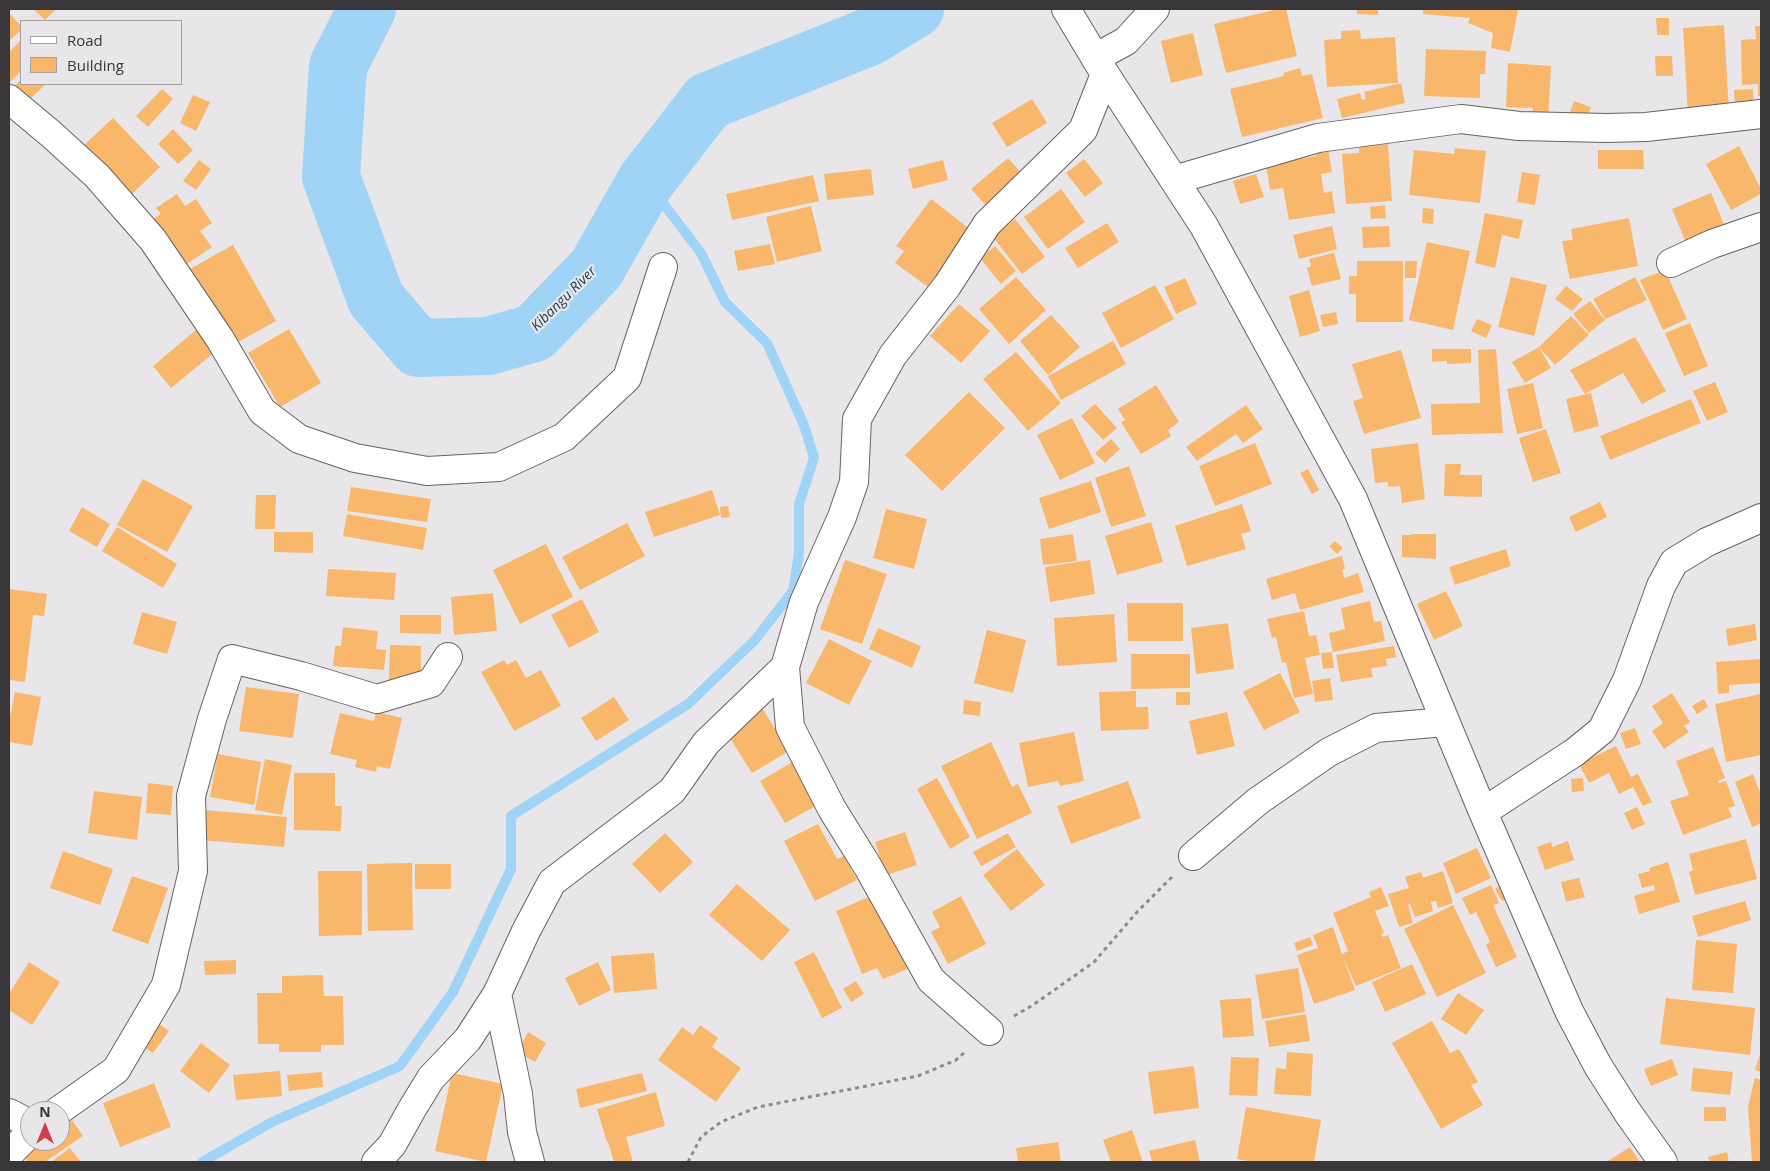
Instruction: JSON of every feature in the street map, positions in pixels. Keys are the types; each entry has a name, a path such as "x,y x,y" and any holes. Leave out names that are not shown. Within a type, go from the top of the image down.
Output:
{"street":[{"path":"1066,9 1100,66 1204,226 1354,500 1482,812 1569,1011 1598,1066 1628,1113 1663,1162"},
{"path":"989,1031 931,980 868,868 832,809 790,727 785,667 804,602 842,517 854,482 857,419 893,355 946,286 987,224 1082,130 1100,66 1155,9"},
{"path":"9,100 51,134 97,176 153,240 220,339 262,410 299,440 356,458 427,471 500,467 564,437 628,378 663,267"},
{"path":"1174,180 1318,138 1461,119 1520,126 1606,128 1646,127 1761,114"},
{"path":"1671,263 1712,244 1761,228"},
{"path":"1482,812 1575,752 1602,730 1627,680 1661,586 1674,562 1707,542 1761,518"},
{"path":"70,1103 116,1070 166,985 193,871 191,796 212,719 232,659 301,676 377,699 432,683 448,658"},
{"path":"376,1162 392,1146 412,1108 431,1078 468,1039 497,994 526,931 552,882 672,791 706,743 785,667"},
{"path":"1193,856 1258,801 1329,752 1376,728 1445,722"},
{"path":"497,994 518,1094 522,1132 530,1162"},
{"path":"9,1154 20,1143"}],"building":[{"path":"33,9 56,9 45,20"},
{"path":"1286,9 1297,56 1226,73 1214,24"},
{"path":"1357,9 1378,9 1378,15 1357,14"},
{"path":"1423,9 1518,10 1510,52 1491,48 1493,33 1468,23 1470,18 1423,14"},
{"path":"9,13 20,25 20,31 9,41"},
{"path":"1656,18 1669,18 1669,35 1657,35"},
{"path":"1724,25 1729,112 1688,114 1683,28"},
{"path":"1755,26 1761,26 1761,96 1758,96 1758,84 1742,85 1741,40 1756,39"},
{"path":"1360,30 1361,39 1395,37 1398,83 1327,87 1324,40 1341,39 1341,31"},
{"path":"1193,33 1203,75 1171,83 1161,41"},
{"path":"20,41 20,72 9,83 9,52"},
{"path":"1426,49 1486,51 1485,74 1480,74 1480,98 1424,96"},
{"path":"1655,56 1672,56 1673,76 1656,76"},
{"path":"1508,63 1551,66 1548,122 1532,121 1533,108 1506,107"},
{"path":"1300,68 1302,76 1312,74 1323,118 1242,137 1230,89 1284,76 1283,73"},
{"path":"20,81 20,85 45,85 23,105 10,90"},
{"path":"1401,83 1405,103 1342,118 1337,99 1360,93 1362,100 1366,99 1364,92"},
{"path":"162,89 173,99 148,127 136,116"},
{"path":"1753,89 1754,113 1735,114 1734,90"},
{"path":"193,95 210,102 196,131 180,123"},
{"path":"1032,99 1047,123 1007,147 992,123"},
{"path":"1574,101 1591,107 1584,127 1567,121"},
{"path":"113,118 160,167 131,195 84,145"},
{"path":"173,129 193,150 178,164 158,144"},
{"path":"1388,144 1392,201 1346,204 1342,154 1359,153 1359,146"},
{"path":"1739,146 1761,189 1761,194 1731,210 1706,164"},
{"path":"1455,148 1486,151 1480,203 1409,195 1414,150 1454,154"},
{"path":"1328,150 1332,172 1321,174 1324,193 1332,191 1335,213 1289,220 1283,188 1270,190 1266,164 1317,156 1316,152"},
{"path":"1598,150 1643,150 1644,169 1598,169"},
{"path":"1008,158 1028,181 992,212 971,189"},
{"path":"1084,159 1103,183 1085,197 1066,173"},
{"path":"199,160 211,169 196,190 183,181"},
{"path":"943,160 948,180 913,189 908,169"},
{"path":"871,169 874,195 827,200 824,174"},
{"path":"1522,172 1540,175 1535,205 1517,202"},
{"path":"1256,174 1264,197 1240,204 1233,181"},
{"path":"813,175 819,201 732,220 726,194"},
{"path":"1061,189 1085,222 1048,249 1024,217"},
{"path":"1711,193 1726,229 1687,245 1672,209"},
{"path":"177,194 185,206 196,199 212,223 200,231 212,247 184,266 151,220 161,214 156,208"},
{"path":"931,199 971,230 928,287 895,263 904,251 896,246"},
{"path":"1385,205 1386,218 1371,219 1370,207"},
{"path":"811,206 822,251 777,262 766,217"},
{"path":"1423,208 1434,209 1433,224 1422,223"},
{"path":"1485,213 1523,220 1519,239 1502,235 1495,268 1475,263"},
{"path":"1629,218 1638,266 1570,279 1562,241 1573,240 1571,229"},
{"path":"1015,219 1045,257 1022,274 992,236"},
{"path":"1107,223 1119,242 1078,268 1065,248"},
{"path":"1332,226 1337,249 1299,259 1293,235"},
{"path":"1389,226 1390,247 1363,248 1362,227"},
{"path":"1427,242 1470,251 1453,330 1409,320"},
{"path":"770,244 775,264 738,271 734,251"},
{"path":"233,245 276,321 231,346 188,270"},
{"path":"995,246 1016,271 1001,284 980,258"},
{"path":"1334,253 1341,279 1312,286 1307,268 1311,266 1309,259"},
{"path":"1357,261 1403,261 1403,322 1356,322 1356,294 1349,294 1349,276 1357,276"},
{"path":"1405,261 1417,261 1416,278 1405,278"},
{"path":"1665,270 1687,319 1663,330 1640,280"},
{"path":"1016,277 1046,310 1009,344 979,309"},
{"path":"1511,277 1547,285 1534,336 1498,327"},
{"path":"1635,277 1647,300 1605,319 1593,299"},
{"path":"1185,278 1197,304 1176,314 1164,287"},
{"path":"1155,285 1174,319 1121,348 1102,313"},
{"path":"1566,286 1583,299 1572,311 1555,299"},
{"path":"1309,290 1320,331 1300,337 1289,296"},
{"path":"1590,301 1605,320 1589,333 1573,314"},
{"path":"959,304 990,331 961,363 930,336"},
{"path":"1336,312 1338,324 1323,327 1320,315"},
{"path":"1051,315 1080,347 1048,375 1020,341"},
{"path":"1571,316 1589,335 1555,365 1539,347"},
{"path":"1477,319 1492,325 1486,338 1471,331"},
{"path":"1690,323 1708,366 1684,376 1665,333"},
{"path":"289,329 321,383 280,407 248,353"},
{"path":"196,330 215,352 171,388 153,366"},
{"path":"1635,337 1666,391 1642,404 1623,373 1585,394 1570,370"},
{"path":"1113,341 1126,364 1061,400 1048,376"},
{"path":"1539,347 1551,368 1525,383 1512,362"},
{"path":"1432,349 1471,349 1471,363 1447,364 1447,361 1432,362"},
{"path":"1496,349 1503,433 1432,435 1431,404 1480,403 1478,350"},
{"path":"1401,350 1421,418 1364,434 1353,401 1363,398 1352,364"},
{"path":"1016,352 1061,403 1028,431 983,379"},
{"path":"1715,382 1728,412 1707,421 1693,391"},
{"path":"1533,383 1543,428 1517,434 1507,389"},
{"path":"1156,385 1179,422 1168,430 1171,436 1141,454 1121,422 1125,420 1118,409"},
{"path":"969,392 1005,428 942,491 905,455"},
{"path":"1591,393 1599,426 1574,433 1566,399"},
{"path":"1691,399 1701,423 1610,460 1600,436"},
{"path":"1095,404 1117,428 1103,440 1081,416"},
{"path":"1246,405 1263,429 1243,443 1236,434 1197,461 1186,447"},
{"path":"1072,418 1095,463 1060,480 1037,435"},
{"path":"1546,429 1561,473 1533,482 1519,438"},
{"path":"1111,439 1120,449 1105,463 1095,453"},
{"path":"1255,443 1272,484 1215,506 1199,466"},
{"path":"1418,443 1425,499 1402,503 1400,486 1388,487 1388,482 1375,483 1371,449"},
{"path":"1445,464 1461,464 1460,475 1482,475 1482,497 1444,496"},
{"path":"1129,466 1146,516 1111,527 1095,478"},
{"path":"1308,469 1319,490 1312,494 1300,473"},
{"path":"143,479 193,506 167,552 117,525"},
{"path":"1091,481 1101,512 1049,529 1039,498"},
{"path":"351,487 431,499 427,522 347,511"},
{"path":"712,490 720,515 654,537 645,512"},
{"path":"256,495 276,495 275,529 255,529"},
{"path":"1600,502 1607,517 1576,532 1569,517"},
{"path":"1242,504 1251,531 1241,534 1246,549 1187,566 1175,526"},
{"path":"728,506 730,517 721,518 720,507"},
{"path":"82,507 110,524 97,547 69,531"},
{"path":"886,509 927,519 914,569 873,558"},
{"path":"347,514 427,528 423,550 343,536"},
{"path":"1151,522 1163,562 1117,575 1105,536"},
{"path":"627,523 645,556 580,590 562,557"},
{"path":"117,527 177,564 163,588 102,551"},
{"path":"274,532 313,532 313,553 274,552"},
{"path":"1073,534 1077,561 1043,565 1040,539"},
{"path":"1436,534 1436,559 1402,557 1402,535"},
{"path":"1335,541 1343,548 1337,554 1329,546"},
{"path":"546,544 573,597 520,624 493,570"},
{"path":"1506,549 1511,566 1455,585 1449,567"},
{"path":"1342,556 1345,569 1342,570 1344,578 1358,573 1364,592 1300,610 1295,593 1272,600 1266,579"},
{"path":"845,560 887,574 862,644 820,629"},
{"path":"1090,560 1095,594 1050,602 1045,567"},
{"path":"328,569 396,573 394,600 326,596"},
{"path":"9,589 47,594 44,616 33,615 25,682 9,680"},
{"path":"1446,591 1463,626 1434,640 1417,604"},
{"path":"493,593 497,631 454,635 451,597"},
{"path":"582,599 599,632 569,648 551,615"},
{"path":"1370,601 1374,622 1381,621 1385,641 1333,652 1329,633 1345,629 1341,608"},
{"path":"1127,603 1183,603 1183,641 1128,641"},
{"path":"1304,611 1309,636 1316,635 1320,655 1305,658 1313,694 1294,698 1286,662 1282,663 1276,637 1272,638 1267,619"},
{"path":"142,612 177,622 167,654 133,644"},
{"path":"1114,614 1117,662 1057,666 1054,618"},
{"path":"400,615 441,615 441,634 400,633"},
{"path":"1228,623 1234,669 1196,674 1191,628"},
{"path":"1755,624 1757,640 1728,646 1726,629"},
{"path":"343,627 378,631 376,649 386,650 384,670 333,666 335,646 341,646"},
{"path":"878,628 921,646 912,668 869,649"},
{"path":"987,630 1026,640 1013,693 974,683"},
{"path":"829,639 872,661 849,705 806,683"},
{"path":"390,645 421,646 421,681 389,680"},
{"path":"1394,646 1396,657 1386,659 1387,666 1371,668 1373,677 1341,682 1336,655"},
{"path":"1332,652 1334,668 1323,669 1321,653"},
{"path":"1131,654 1190,654 1190,688 1131,689"},
{"path":"1761,659 1761,683 1729,685 1729,693 1718,694 1716,662"},
{"path":"504,660 507,665 516,660 526,678 541,670 561,706 514,731 481,672"},
{"path":"1280,673 1300,712 1264,730 1243,692"},
{"path":"1330,678 1333,700 1315,702 1312,681"},
{"path":"246,687 299,694 293,738 239,731"},
{"path":"1136,691 1136,707 1148,707 1149,729 1101,731 1099,692"},
{"path":"15,692 41,697 32,746 9,742 9,722"},
{"path":"1176,692 1190,692 1190,705 1176,705"},
{"path":"1672,693 1690,722 1684,726 1689,732 1664,749 1652,731 1663,723 1652,706"},
{"path":"1760,694 1761,755 1726,762 1715,704"},
{"path":"614,697 629,720 596,741 581,718"},
{"path":"1704,699 1708,707 1697,714 1692,706"},
{"path":"964,700 981,702 980,716 963,714"},
{"path":"762,708 789,751 752,773 725,730"},
{"path":"376,712 402,718 390,769 377,766 376,772 355,767 357,760 330,754 340,713 374,721"},
{"path":"1227,712 1235,746 1197,755 1189,721"},
{"path":"1635,728 1641,744 1626,749 1620,733"},
{"path":"1074,732 1084,781 1060,786 1058,781 1028,787 1019,743"},
{"path":"991,742 1012,787 1018,784 1032,813 977,839 941,766"},
{"path":"1616,746 1631,777 1638,774 1652,802 1643,806 1633,787 1619,794 1609,773 1589,783 1579,764"},
{"path":"1713,747 1725,778 1718,781 1719,783 1726,781 1735,806 1728,808 1732,817 1683,835 1670,801 1689,795 1676,761"},
{"path":"218,754 261,762 254,805 210,797"},
{"path":"265,759 292,765 282,815 255,810"},
{"path":"794,761 819,804 785,823 760,781"},
{"path":"294,773 335,773 335,806 342,806 341,831 294,830"},
{"path":"1753,774 1761,795 1761,823 1752,827 1735,782"},
{"path":"937,778 970,837 950,849 917,789"},
{"path":"1583,778 1584,791 1572,792 1571,779"},
{"path":"1128,781 1141,818 1071,844 1057,806"},
{"path":"148,783 173,786 171,815 146,813"},
{"path":"94,791 142,797 137,840 88,833"},
{"path":"1637,807 1645,824 1632,830 1624,813"},
{"path":"203,810 287,817 284,847 201,840"},
{"path":"818,824 837,859 844,856 857,880 815,901 784,841"},
{"path":"905,832 917,865 886,875 875,842"},
{"path":"665,833 693,862 660,893 632,864"},
{"path":"1008,833 1016,847 981,866 973,852"},
{"path":"1746,839 1757,879 1695,895 1689,872 1693,870 1689,854"},
{"path":"1568,841 1574,860 1545,870 1537,847 1551,842 1552,847"},
{"path":"1477,848 1491,878 1456,894 1443,863"},
{"path":"1017,849 1045,885 1011,911 983,875"},
{"path":"63,851 113,869 100,905 50,888"},
{"path":"1668,862 1680,902 1639,914 1634,896 1655,890 1654,885 1642,888 1638,874 1650,871 1649,868"},
{"path":"412,863 413,930 368,931 367,864"},
{"path":"415,864 451,864 451,889 415,889"},
{"path":"318,871 362,871 362,935 319,936"},
{"path":"1443,871 1453,903 1438,908 1436,901 1431,902 1433,911 1415,917 1410,904 1408,905 1413,923 1399,927 1388,894 1409,888 1405,877 1421,872 1423,878"},
{"path":"132,876 168,888 148,944 112,931"},
{"path":"1579,878 1585,897 1566,902 1561,882"},
{"path":"1504,883 1512,895 1502,901 1495,889"},
{"path":"737,884 790,930 762,961 709,915"},
{"path":"1491,885 1499,903 1493,905 1517,957 1496,967 1486,945 1490,942 1476,912 1470,915 1462,898"},
{"path":"1381,887 1389,906 1375,911 1384,933 1381,934 1383,937 1388,935 1401,968 1356,986 1343,957 1355,990 1314,1004 1297,955 1318,948 1313,935 1333,927 1342,954 1348,951 1333,913 1371,897 1369,892"},
{"path":"878,893 910,968 883,979 877,968 862,974 836,911"},
{"path":"961,896 986,944 948,964 931,932 940,927 932,912"},
{"path":"1745,901 1751,920 1698,937 1692,916"},
{"path":"1453,905 1486,973 1437,997 1404,929"},
{"path":"1310,937 1313,945 1297,951 1294,943"},
{"path":"1696,940 1737,944 1733,993 1692,990"},
{"path":"814,952 842,1008 822,1018 794,962"},
{"path":"654,953 657,989 614,993 611,956"},
{"path":"236,960 236,974 205,975 204,961"},
{"path":"29,962 60,982 32,1025 9,1010 9,994"},
{"path":"598,962 611,990 579,1006 565,978"},
{"path":"1412,964 1426,994 1385,1012 1372,982"},
{"path":"1298,968 1305,1012 1262,1019 1255,975"},
{"path":"323,975 324,996 343,996 344,1045 321,1045 321,1052 279,1052 279,1044 258,1044 257,993 282,993 282,976"},
{"path":"856,981 864,994 851,1002 843,989"},
{"path":"1458,993 1484,1010 1466,1035 1441,1019"},
{"path":"1251,998 1254,1036 1223,1038 1220,1000"},
{"path":"1666,998 1755,1008 1750,1055 1660,1044"},
{"path":"1306,1014 1310,1041 1269,1047 1265,1021"},
{"path":"1432,1021 1450,1053 1459,1049 1478,1082 1471,1085 1483,1105 1441,1129 1392,1043"},
{"path":"158,1023 169,1031 153,1053 142,1046"},
{"path":"700,1025 718,1038 712,1047 741,1068 716,1102 658,1060 682,1027 693,1035"},
{"path":"528,1032 546,1043 535,1062 517,1052"},
{"path":"201,1043 230,1065 209,1093 180,1071"},
{"path":"1761,1051 1761,1072 1755,1070"},
{"path":"1287,1052 1313,1054 1311,1096 1274,1094 1276,1068 1286,1069"},
{"path":"1231,1057 1259,1058 1257,1096 1229,1095"},
{"path":"1672,1059 1678,1075 1651,1086 1644,1069"},
{"path":"1194,1066 1199,1108 1154,1114 1148,1072"},
{"path":"1693,1068 1733,1072 1730,1095 1691,1091"},
{"path":"280,1071 282,1096 236,1100 233,1075"},
{"path":"322,1072 323,1087 289,1091 287,1075"},
{"path":"452,1073 503,1084 486,1162 435,1151"},
{"path":"642,1073 647,1091 580,1108 576,1089"},
{"path":"1755,1078 1761,1080 1761,1162 1752,1162 1748,1107"},
{"path":"154,1083 171,1127 120,1147 103,1103"},
{"path":"656,1092 665,1126 626,1137 633,1162 614,1162 597,1109"},
{"path":"1246,1107 1321,1120 1314,1162 1253,1162 1237,1159"},
{"path":"1704,1107 1726,1107 1726,1121 1704,1121"},
{"path":"72,1120 83,1136 70,1145 70,1121"},
{"path":"1132,1130 1143,1162 1111,1162 1103,1140"},
{"path":"1195,1140 1200,1162 1152,1162 1149,1151"},
{"path":"1058,1142 1061,1162 1018,1162 1016,1148"},
{"path":"1630,1147 1640,1162 1608,1161"},
{"path":"70,1148 81,1162 51,1162 66,1151 70,1151"},
{"path":"26,1151 61,1151 45,1162 28,1162 22,1154"},
{"path":"1727,1152 1729,1162 1710,1162 1708,1157"}],"waterway":[{"name":"Kibangu River","path":"367,9 338,66 331,177 376,299 418,348 488,346 534,333 596,269 646,181 708,101 869,37 915,9"},
{"path":"202,1162 272,1122 400,1066 453,992 511,869 511,816 688,704 755,640 793,591 799,553 799,504 814,458 804,425 767,343 725,302 701,253 646,181"}]}
